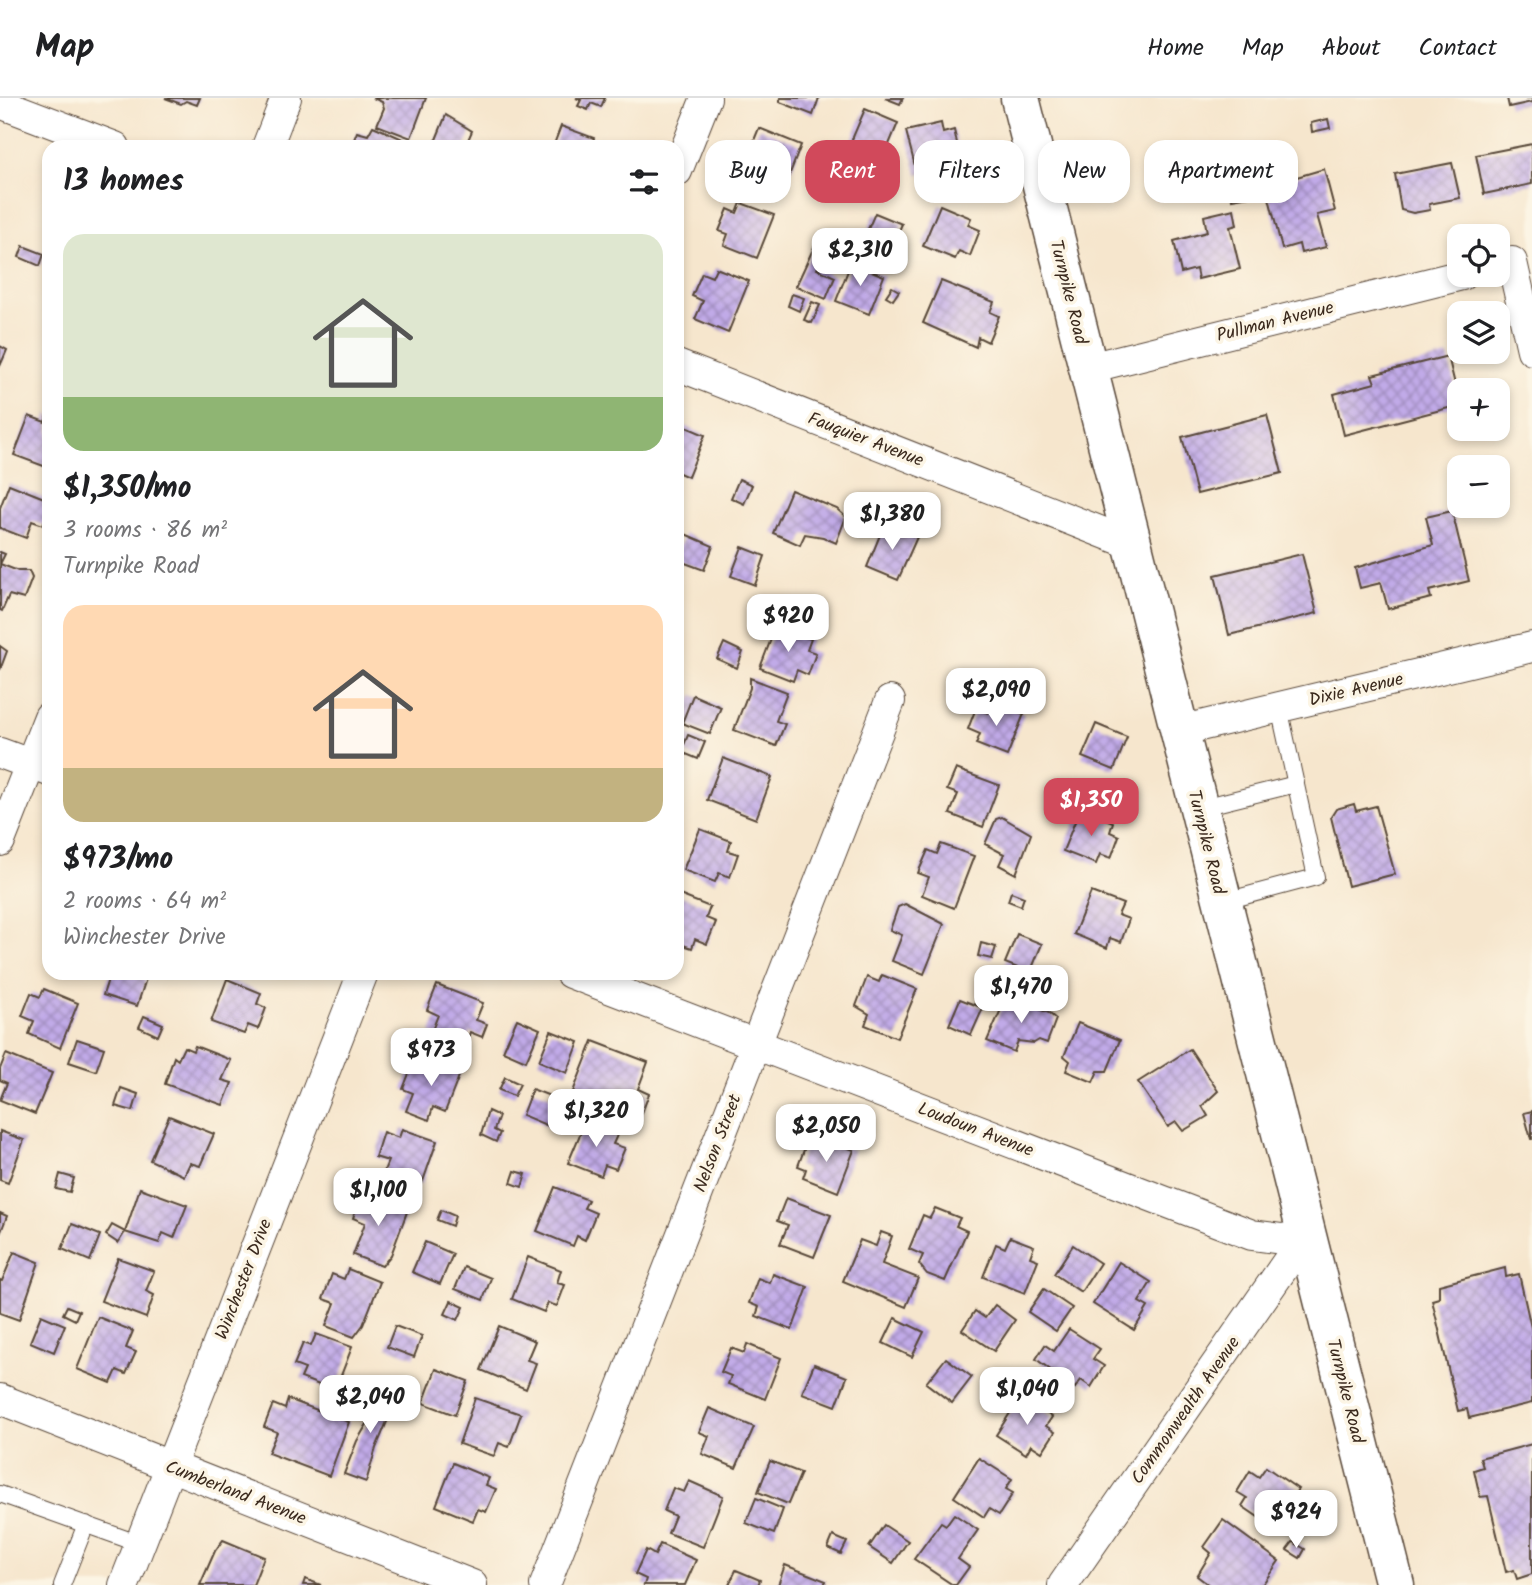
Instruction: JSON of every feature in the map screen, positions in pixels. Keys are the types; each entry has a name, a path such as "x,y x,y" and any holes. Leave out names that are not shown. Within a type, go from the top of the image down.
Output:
{"main road":[{"name":"Turnpike Road","path":"1020,98 1395,1585"}],"street":[{"path":"270,140 286,98"},
{"path":"684,153 706,98"},
{"path":"0,103 97,140"},
{"path":"1514,262 1532,350"},
{"name":"Pullman Avenue","path":"1088,368 1447,279"},
{"name":"Fauquier Avenue","path":"684,368 1132,544"},
{"name":"Dixie Avenue","path":"1179,731 1532,647"},
{"name":"Nelson Street","path":"545,1585 890,701"},
{"path":"0,752 40,768 0,841"},
{"name":"Winchester Drive","path":"124,1585 360,980"},
{"name":"Loudoun Avenue","path":"588,980 1252,1235 1282,1239 1306,1235"},
{"name":"Commonwealth Avenue","path":"1063,1585 1306,1235"},
{"name":"Cumberland Avenue","path":"0,1399 471,1585"}],"lane":[{"path":"1222,902 1316,877 1279,707"},
{"path":"1199,808 1296,784"},
{"path":"0,1493 140,1544"},
{"path":"61,1585 86,1524"}],"building":[{"path":"165,98 200,98 197,105 186,101 181,104"},
{"path":"373,98 426,98 411,138 377,125 384,108 382,102"},
{"path":"576,98 605,98 601,107 591,103 588,110 578,106 581,100"},
{"path":"780,98 819,98 813,115 780,102"},
{"path":"885,98 903,98 900,104"},
{"path":"1507,98 1532,98 1532,102 1509,107"},
{"path":"865,109 898,123 891,140 852,140"},
{"path":"446,115 472,131 468,140 436,140"},
{"path":"1328,119 1330,128 1312,132 1311,123"},
{"path":"941,123 943,133 954,130 956,140 914,140 914,162 906,131"},
{"path":"373,126 405,140 354,140 357,132 368,135"},
{"path":"561,126 594,138 593,140 556,140"},
{"path":"759,128 789,140 754,140"},
{"path":"791,141 801,145 791,171"},
{"path":"1532,144 1532,184 1484,194 1476,155"},
{"path":"1452,163 1460,198 1429,204 1430,210 1413,213 1401,210 1395,174"},
{"path":"1324,169 1335,211 1317,215 1326,247 1301,253 1299,244 1282,249 1270,203 1298,203 1298,177"},
{"path":"741,203 774,215 757,258 724,245 728,234 719,231 728,209 737,213"},
{"path":"940,205 971,218 968,225 980,230 970,256 959,251 955,259 923,246"},
{"path":"1234,209 1237,225 1230,227 1240,269 1198,279 1196,269 1181,273 1174,241 1207,232 1204,216"},
{"path":"875,213 902,224 892,246 865,236"},
{"path":"23,246 42,253 40,266 19,257"},
{"path":"814,247 825,252 817,269 835,277 826,299 796,286"},
{"path":"872,251 884,256 880,268 867,262"},
{"path":"851,263 884,276 869,314 836,301"},
{"path":"716,268 749,281 728,333 695,319 703,301 692,296 702,273 712,277"},
{"path":"941,281 994,302 990,312 999,316 988,342 978,337 976,347 923,323"},
{"path":"892,287 899,291 893,300 886,296"},
{"path":"792,294 804,298 799,311 788,306"},
{"path":"812,302 820,305 812,323 804,320"},
{"path":"0,346 7,350 0,366"},
{"path":"1447,356 1447,364 1450,364 1453,378 1447,378 1447,408 1344,435 1334,394 1375,383 1372,375"},
{"path":"1267,415 1282,473 1197,494 1182,437"},
{"path":"29,416 42,421 42,465 14,455"},
{"path":"684,426 705,435 688,477 684,475"},
{"path":"739,479 752,485 744,504 731,498"},
{"path":"9,484 42,497 42,525 32,521 26,538 0,528 0,508"},
{"path":"791,490 837,509 846,517 836,543 823,537 805,534 800,545 773,533"},
{"path":"1447,512 1447,518 1454,518 1469,581 1429,591 1431,598 1388,609 1381,583 1360,588 1355,568 1433,545 1426,517"},
{"path":"884,525 917,537 898,580 867,567"},
{"path":"685,534 713,546 704,570 684,563"},
{"path":"742,547 765,556 755,585 731,576"},
{"path":"1302,554 1317,613 1229,635 1215,575"},
{"path":"0,564 18,571 29,571 32,578 24,599 9,595 2,611 0,610"},
{"path":"776,626 811,639 807,650 816,653 808,675 797,670 793,681 760,668"},
{"path":"724,643 743,652 737,668 717,659"},
{"path":"0,646 7,651 0,670"},
{"path":"750,678 787,692 776,721 785,724 776,746 734,730 750,688"},
{"path":"693,695 721,707 710,734 684,724"},
{"path":"992,702 1024,714 1007,756 976,744 980,734 968,729 976,708 988,713"},
{"path":"1096,724 1127,737 1114,770 1082,757"},
{"path":"688,735 705,742 698,759 684,753"},
{"path":"723,758 772,777 756,819 707,800"},
{"path":"956,769 999,785 983,827 950,814 958,794 947,790"},
{"path":"1354,804 1356,811 1376,806 1395,874 1348,886 1331,817 1336,809"},
{"path":"1080,809 1113,822 1110,832 1119,836 1111,858 1100,854 1096,864 1063,851"},
{"path":"1002,817 1031,834 1016,874 999,865 1004,854 985,844 996,819"},
{"path":"700,829 731,841 728,851 738,854 730,877 719,873 715,882 684,870"},
{"path":"941,844 974,856 954,908 922,895 929,877 918,873 928,850 937,854"},
{"path":"1011,892 1024,897 1021,906 1008,901"},
{"path":"1091,892 1123,904 1118,915 1129,919 1121,942 1110,938 1107,948 1074,934"},
{"path":"684,897 710,907 706,918 716,922 707,944 695,939 692,948 684,945"},
{"path":"905,904 944,924 924,974 892,961 902,935 890,930 898,907"},
{"path":"1017,934 1042,944 1030,973 1005,963"},
{"path":"981,943 996,947 992,959 978,956"},
{"path":"882,975 917,989 897,1038 865,1025 869,1014 856,1006 867,977 879,982"},
{"path":"108,980 146,980 137,1006 103,995"},
{"path":"227,980 261,993 257,1004 266,1008 258,1029 248,1025 244,1034 211,1022"},
{"path":"437,985 483,1003 476,1020 487,1024 482,1037 470,1032 465,1047 431,1033 438,1015 427,1010"},
{"path":"44,989 78,1003 60,1048 29,1034 34,1021 22,1016 31,993 40,997"},
{"path":"1007,996 1049,1013 1056,1019 1047,1043 1039,1040 1034,1043 1018,1041 1014,1052 987,1041"},
{"path":"960,999 983,1008 971,1035 949,1025"},
{"path":"144,1016 163,1024 158,1036 139,1027"},
{"path":"517,1019 540,1029 526,1061 503,1051"},
{"path":"1078,1023 1120,1040 1107,1071 1098,1071 1093,1082 1066,1071 1070,1061 1064,1056"},
{"path":"551,1031 579,1042 567,1073 539,1061"},
{"path":"77,1039 104,1048 96,1071 69,1062"},
{"path":"593,1041 648,1062 638,1089 649,1094 640,1118 573,1092"},
{"path":"195,1046 231,1060 222,1080 232,1083 223,1105 165,1084 174,1057 178,1060 184,1047 193,1051"},
{"path":"1190,1049 1218,1091 1202,1106 1208,1116 1183,1131 1176,1122 1168,1127 1138,1082"},
{"path":"6,1054 52,1073 35,1114 0,1100 7,1083 0,1080 0,1069"},
{"path":"425,1058 461,1071 445,1112 433,1107 429,1120 406,1111 413,1093 403,1089 412,1066 420,1069"},
{"path":"505,1077 520,1084 514,1096 499,1090"},
{"path":"121,1088 138,1094 133,1111 115,1106"},
{"path":"532,1089 563,1101 553,1128 522,1115"},
{"path":"488,1111 499,1116 494,1130 500,1133 496,1142 481,1135"},
{"path":"1532,1111 1532,1139 1531,1139 1524,1113"},
{"path":"169,1116 214,1134 200,1166 190,1163 184,1176 150,1160"},
{"path":"586,1120 618,1133 613,1144 625,1148 616,1169 605,1165 601,1176 568,1163"},
{"path":"402,1129 437,1141 422,1184 384,1171 388,1161 375,1157 383,1132 399,1138"},
{"path":"0,1131 24,1140 8,1183 0,1180"},
{"path":"822,1138 854,1150 838,1192 803,1178 806,1169 798,1166 807,1142 819,1146"},
{"path":"515,1171 526,1174 522,1187 511,1183"},
{"path":"60,1174 74,1178 70,1192 56,1189"},
{"path":"555,1187 588,1200 584,1208 596,1213 585,1240 577,1236 573,1246 537,1231"},
{"path":"140,1188 187,1205 174,1238 163,1233 159,1243 125,1232"},
{"path":"362,1192 408,1209 391,1255 382,1266 353,1255 365,1223 353,1218"},
{"path":"786,1198 831,1215 814,1257 780,1244 788,1225 777,1221"},
{"path":"935,1208 960,1218 956,1226 967,1231 945,1281 927,1274 919,1264 923,1255 909,1249 923,1215 930,1218"},
{"path":"441,1210 455,1216 452,1226 437,1220"},
{"path":"0,1213 7,1216 0,1234"},
{"path":"72,1224 100,1235 90,1261 62,1249"},
{"path":"112,1225 125,1232 118,1243 106,1235"},
{"path":"881,1232 892,1236 882,1264 918,1278 906,1307 843,1281 860,1240 876,1246"},
{"path":"1010,1237 1034,1246 1030,1257 1038,1260 1025,1293 983,1277 996,1244 1005,1248"},
{"path":"425,1242 453,1254 440,1284 412,1272"},
{"path":"1073,1245 1100,1263 1081,1292 1054,1274"},
{"path":"14,1252 39,1262 19,1320 0,1313 0,1280 2,1281"},
{"path":"528,1257 561,1270 557,1283 565,1285 557,1306 548,1303 544,1312 512,1299"},
{"path":"118,1258 154,1271 146,1291 154,1295 146,1318 101,1301"},
{"path":"1119,1262 1151,1282 1139,1302 1148,1307 1134,1330 1093,1304"},
{"path":"464,1267 491,1278 483,1300 455,1289"},
{"path":"1505,1268 1506,1277 1519,1274 1532,1332 1532,1403 1469,1418 1467,1409 1458,1411 1432,1300 1439,1298 1439,1285"},
{"path":"348,1269 380,1282 363,1325 354,1337 326,1326 335,1303 323,1299 332,1274 344,1279"},
{"path":"773,1274 808,1287 792,1330 756,1316 759,1307 749,1303 758,1278 770,1283"},
{"path":"1044,1289 1072,1308 1056,1331 1028,1312"},
{"path":"451,1301 464,1307 458,1320 445,1314"},
{"path":"995,1305 1015,1320 994,1351 962,1330 975,1311 985,1318"},
{"path":"67,1306 79,1311 75,1320 63,1314"},
{"path":"41,1315 65,1325 54,1352 30,1342"},
{"path":"98,1317 133,1331 126,1348 136,1352 126,1374 117,1370 111,1383 77,1369"},
{"path":"895,1318 924,1332 912,1357 883,1343"},
{"path":"395,1326 422,1336 414,1357 387,1347"},
{"path":"499,1326 535,1341 527,1360 536,1363 526,1389 481,1370"},
{"path":"1069,1329 1100,1349 1093,1359 1104,1366 1091,1387 1081,1380 1075,1388 1036,1359 1045,1345 1054,1351"},
{"path":"316,1334 352,1347 335,1391 301,1378 305,1369 294,1365 303,1343 311,1346"},
{"path":"747,1344 781,1358 765,1399 728,1384 731,1376 721,1372 731,1348 744,1353"},
{"path":"946,1358 972,1377 952,1403 926,1383"},
{"path":"814,1364 847,1377 836,1406 802,1393"},
{"path":"436,1369 468,1381 455,1415 423,1403"},
{"path":"371,1389 396,1400 376,1448 366,1482 344,1474 357,1441 370,1419 361,1415"},
{"path":"1021,1396 1052,1417 1046,1426 1055,1432 1042,1452 1031,1445 1026,1454 996,1435"},
{"path":"475,1398 521,1414 509,1447 499,1443 494,1456 459,1444"},
{"path":"288,1399 349,1422 329,1476 268,1453 277,1432 264,1427 273,1404 285,1409"},
{"path":"709,1408 754,1427 736,1468 702,1454 709,1436 699,1432"},
{"path":"1532,1444 1532,1574 1517,1579 1514,1570 1506,1572 1488,1496 1480,1497 1474,1470 1483,1467 1480,1458"},
{"path":"979,1458 1012,1479 1006,1489 1013,1493 999,1515 989,1509 984,1517 954,1497"},
{"path":"770,1461 801,1473 788,1504 758,1492"},
{"path":"453,1463 489,1478 486,1485 496,1489 486,1512 478,1509 473,1521 436,1506"},
{"path":"1266,1467 1298,1489 1273,1527 1242,1506 1247,1498 1237,1492 1250,1471 1259,1477"},
{"path":"689,1481 723,1496 703,1547 668,1533 675,1516 664,1511 673,1488 684,1492"},
{"path":"756,1498 783,1509 774,1534 746,1523"},
{"path":"954,1514 978,1530 958,1559 969,1567 956,1585 914,1559 941,1522 946,1525"},
{"path":"1223,1520 1279,1561 1262,1585 1209,1585 1197,1576 1211,1553 1204,1547"},
{"path":"884,1525 908,1541 893,1563 869,1547"},
{"path":"833,1536 847,1542 841,1554 828,1548"},
{"path":"223,1540 264,1557 253,1585 200,1585 215,1551"},
{"path":"1293,1542 1305,1549 1300,1558 1287,1550"},
{"path":"660,1544 696,1560 685,1585 644,1585 646,1579 635,1574 646,1550 655,1555"},
{"path":"785,1565 826,1581 824,1585 778,1585"},
{"path":"736,1570 760,1580 758,1585 729,1585"},
{"path":"305,1579 321,1585 303,1585"}]}
